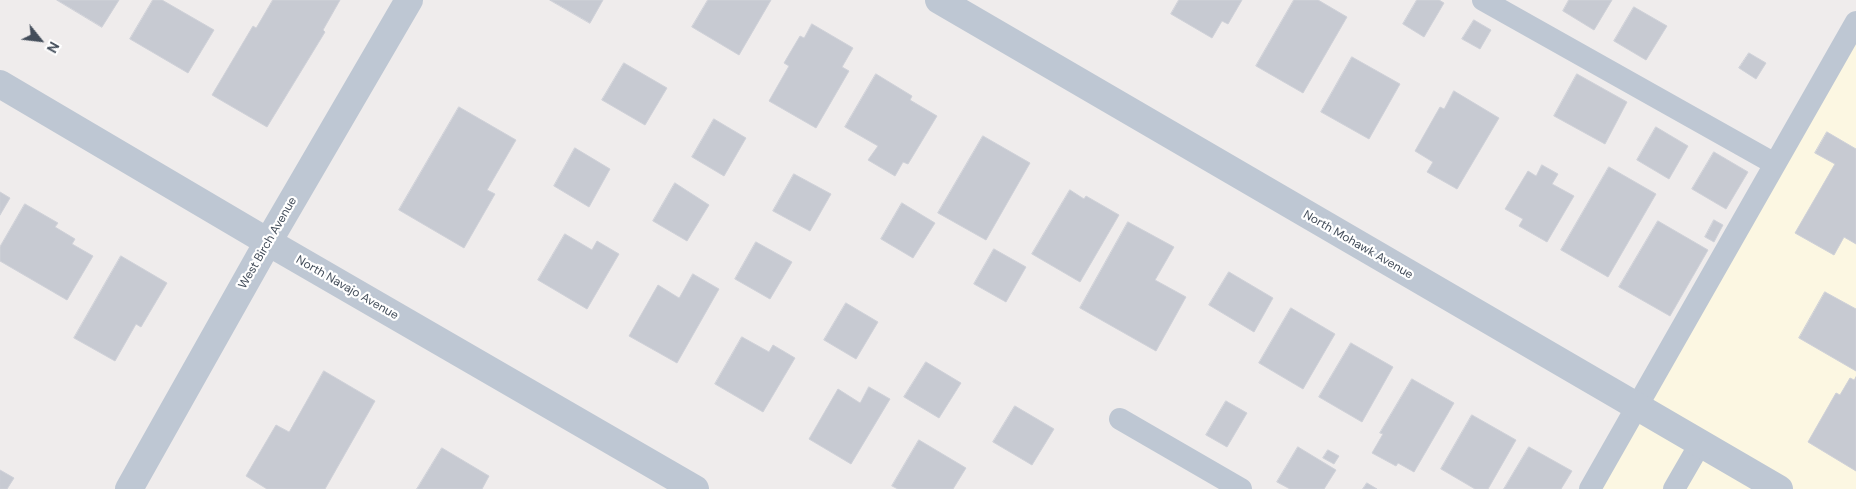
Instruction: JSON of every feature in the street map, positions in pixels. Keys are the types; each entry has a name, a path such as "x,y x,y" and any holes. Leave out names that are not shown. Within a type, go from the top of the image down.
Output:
{"street":[{"name":"West Birch Avenue","path":"129,489 268,242 409,0"},
{"name":"North Mohawk Avenue","path":"939,0 1779,489"},
{"name":"North Navajo Avenue","path":"0,84 694,489"}],"lane":[{"path":"1483,0 1775,164"},
{"path":"1590,489 1856,22"},
{"path":"1120,419 1241,489"},
{"path":"1674,489 1700,444"}],"shaded area":[{"path":"1856,22 1856,489 1590,489"}],"building":[{"path":"57,0 119,0 102,27"},
{"path":"153,0 162,0 214,30 188,73 130,39"},
{"path":"273,0 340,0 323,30 325,32 267,127 212,95 253,26 256,28"},
{"path":"550,0 603,0 590,23"},
{"path":"708,0 771,0 739,55 692,27"},
{"path":"1179,0 1242,0 1228,24 1222,21 1212,38 1171,14"},
{"path":"1294,0 1318,0 1347,17 1303,93 1256,66"},
{"path":"1417,0 1439,0 1444,3 1424,37 1403,24"},
{"path":"1569,0 1612,0 1594,30 1563,11"},
{"path":"1634,7 1667,26 1646,60 1614,41"},
{"path":"1474,20 1491,30 1480,49 1462,39"},
{"path":"812,24 853,48 842,67 849,71 816,128 769,101 789,66 784,63 800,36 804,38"},
{"path":"1749,53 1766,63 1756,79 1739,68"},
{"path":"1352,57 1400,84 1369,139 1321,112"},
{"path":"624,63 667,88 645,125 602,100"},
{"path":"876,74 912,96 910,100 937,116 908,164 903,162 895,176 868,160 878,146 845,127"},
{"path":"1577,74 1627,102 1605,144 1554,116"},
{"path":"1454,91 1499,118 1457,189 1427,172 1433,162 1415,151 1440,107 1444,109"},
{"path":"459,107 516,140 487,190 495,194 464,248 399,210"},
{"path":"714,119 746,138 724,176 692,157"},
{"path":"1656,127 1688,146 1669,179 1637,160"},
{"path":"1827,132 1856,149 1856,244 1844,237 1834,255 1795,233 1835,164 1815,153"},
{"path":"983,136 1030,163 986,240 938,213"},
{"path":"575,148 610,169 589,207 554,186"},
{"path":"1714,152 1748,172 1726,209 1692,189"},
{"path":"1542,165 1558,174 1552,184 1574,196 1547,242 1519,226 1523,219 1505,209 1528,171 1536,176"},
{"path":"1609,167 1656,194 1608,277 1561,250"},
{"path":"794,174 831,194 810,231 773,211"},
{"path":"675,183 709,205 687,241 653,221"},
{"path":"1070,190 1084,199 1086,196 1119,215 1080,282 1032,254"},
{"path":"0,192 10,198 0,215"},
{"path":"902,203 935,223 913,258 881,239"},
{"path":"25,204 58,223 55,227 75,239 72,244 93,256 67,300 0,261 0,247"},
{"path":"1714,220 1723,225 1714,242 1705,237"},
{"path":"1658,221 1708,250 1670,316 1619,287"},
{"path":"1128,222 1174,247 1155,280 1186,297 1156,351 1080,308"},
{"path":"565,234 592,250 597,241 619,254 587,309 538,280"},
{"path":"756,242 792,262 770,299 735,279"},
{"path":"994,249 1026,267 1006,302 974,284"},
{"path":"121,256 167,283 141,327 136,324 115,361 74,338"},
{"path":"1229,272 1273,298 1254,332 1209,305"},
{"path":"693,274 719,289 677,363 629,336 658,285 679,298"},
{"path":"1825,292 1856,309 1856,371 1799,338"},
{"path":"846,303 878,322 856,359 824,340"},
{"path":"1291,308 1335,334 1303,389 1259,363"},
{"path":"742,337 769,352 773,345 795,358 763,412 715,384"},
{"path":"1351,343 1393,367 1362,422 1319,397"},
{"path":"926,362 961,383 939,418 904,397"},
{"path":"324,371 375,401 325,489 267,489 246,476 276,425 289,432"},
{"path":"1856,377 1856,471 1808,442 1836,393 1840,395 1850,378 1854,380"},
{"path":"1412,379 1454,403 1414,472 1398,463 1396,466 1372,453 1383,434 1380,433"},
{"path":"869,387 890,399 851,464 809,439 838,389 860,403"},
{"path":"1226,401 1247,413 1227,447 1206,435"},
{"path":"1015,406 1054,429 1032,465 993,442"},
{"path":"1472,415 1516,440 1488,489 1475,489 1441,469"},
{"path":"919,440 966,468 953,489 898,489 892,486"},
{"path":"1298,447 1336,470 1324,489 1290,489 1277,482"},
{"path":"1529,447 1572,471 1561,489 1504,489"},
{"path":"442,448 489,476 482,489 417,489"},
{"path":"1328,450 1339,456 1334,464 1323,458"},
{"path":"0,470 14,478 7,489 0,489"},
{"path":"1367,483 1377,489 1363,489"}]}
